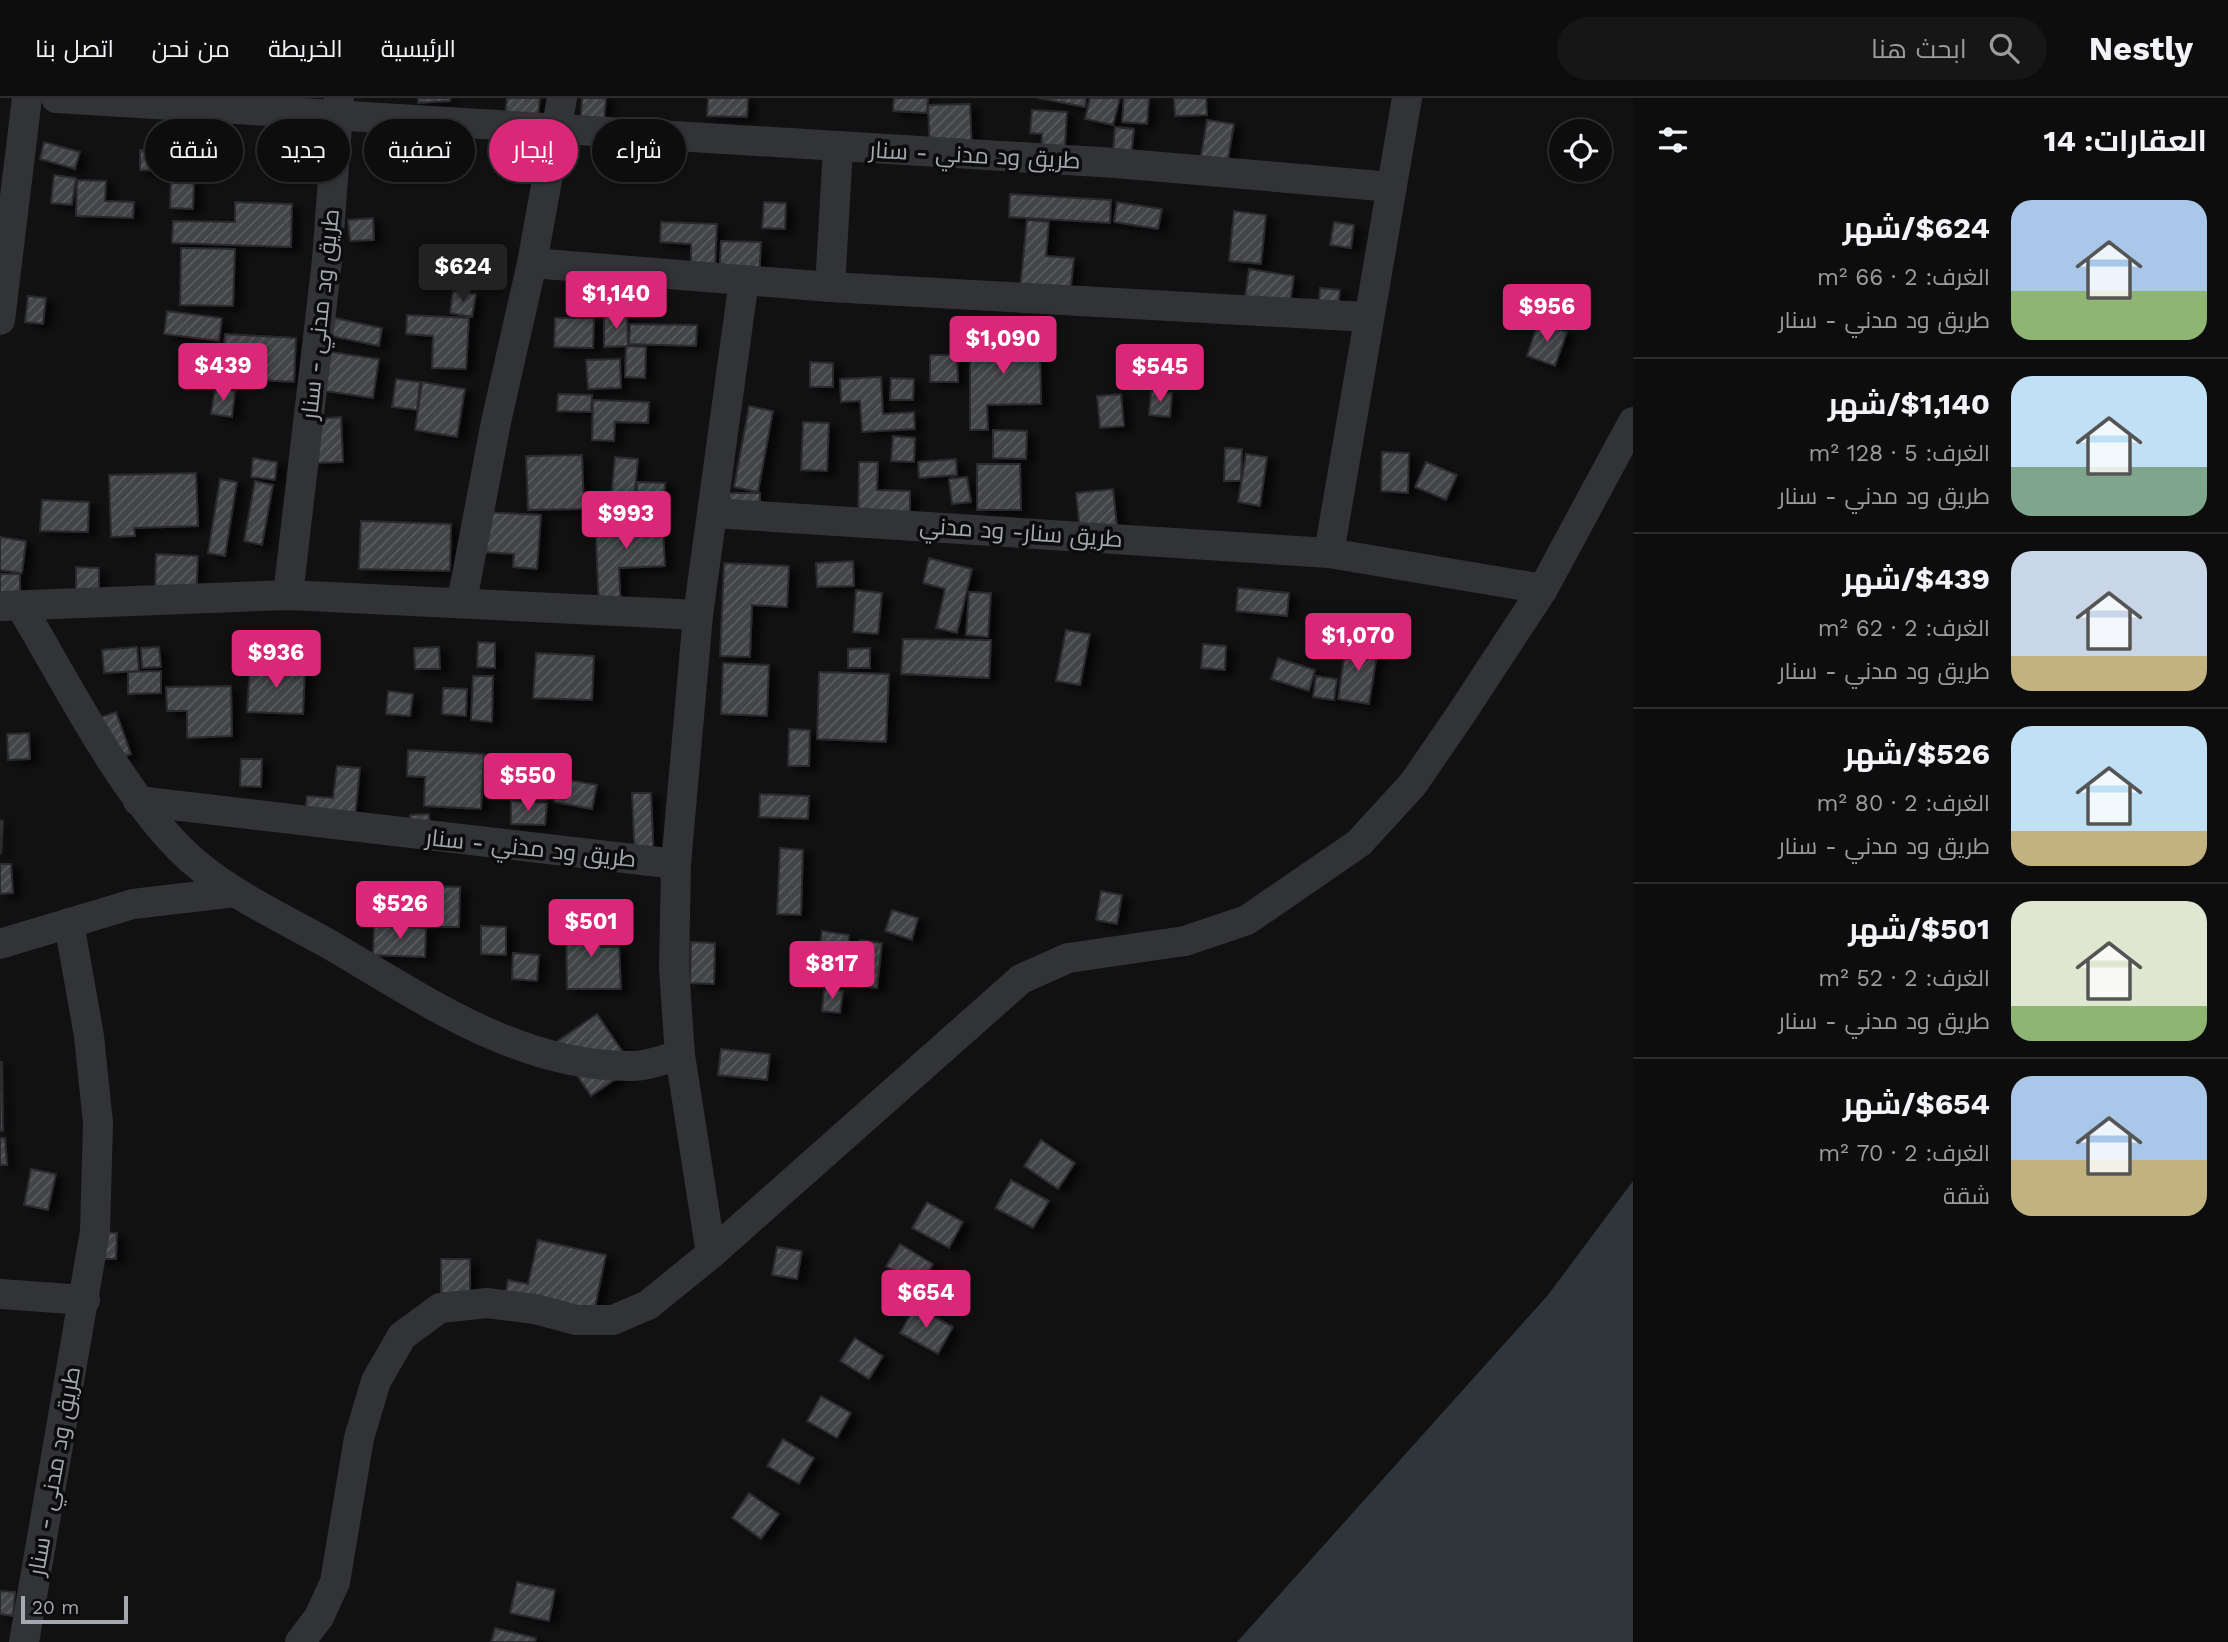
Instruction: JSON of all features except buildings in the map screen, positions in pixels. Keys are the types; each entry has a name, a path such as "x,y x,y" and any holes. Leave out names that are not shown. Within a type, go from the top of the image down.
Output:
{"street":[{"path":"0,320 2,278 27,98"},
{"name":"طريق ود مدني - سنار","path":"57,98 339,107 489,122"},
{"path":"559,119 562,98"},
{"path":"1329,553 1367,317 1407,98"},
{"name":"طريق ود مدني - سنار","path":"288,595 327,260 339,107"},
{"name":"طريق ود مدني - سنار","path":"578,130 1116,163 1392,187"},
{"path":"830,287 838,148"},
{"path":"462,601 496,422 548,182"},
{"path":"532,263 830,287 1367,317"},
{"path":"711,1254 680,1055 674,969 676,864 698,615 744,280"},
{"path":"300,1642 319,1617 335,1582 359,1438 376,1381 402,1336 440,1308 486,1303 535,1309 576,1320 612,1320 648,1306 711,1254 1021,979 1068,958 1185,941 1247,919 1359,843 1413,784 1543,589 1633,422"},
{"name":"طريق سنار- ود مدني","path":"713,513 1329,553 1543,589"},
{"path":"10,606 288,595 462,601 698,615"},
{"path":"10,606 138,801 181,850 235,892 459,1020 530,1051 584,1063 636,1066 680,1055"},
{"name":"طريق ود مدني - سنار","path":"138,801 676,864"},
{"path":"0,944 133,904 235,892"},
{"name":"طريق ود مدني - سنار","path":"24,1642 95,1231 97,1123 89,1036 69,922"},
{"path":"0,1294 85,1300"}],"shaded area":[{"path":"1633,1181 1633,1642 1237,1642 1548,1295"}]}
